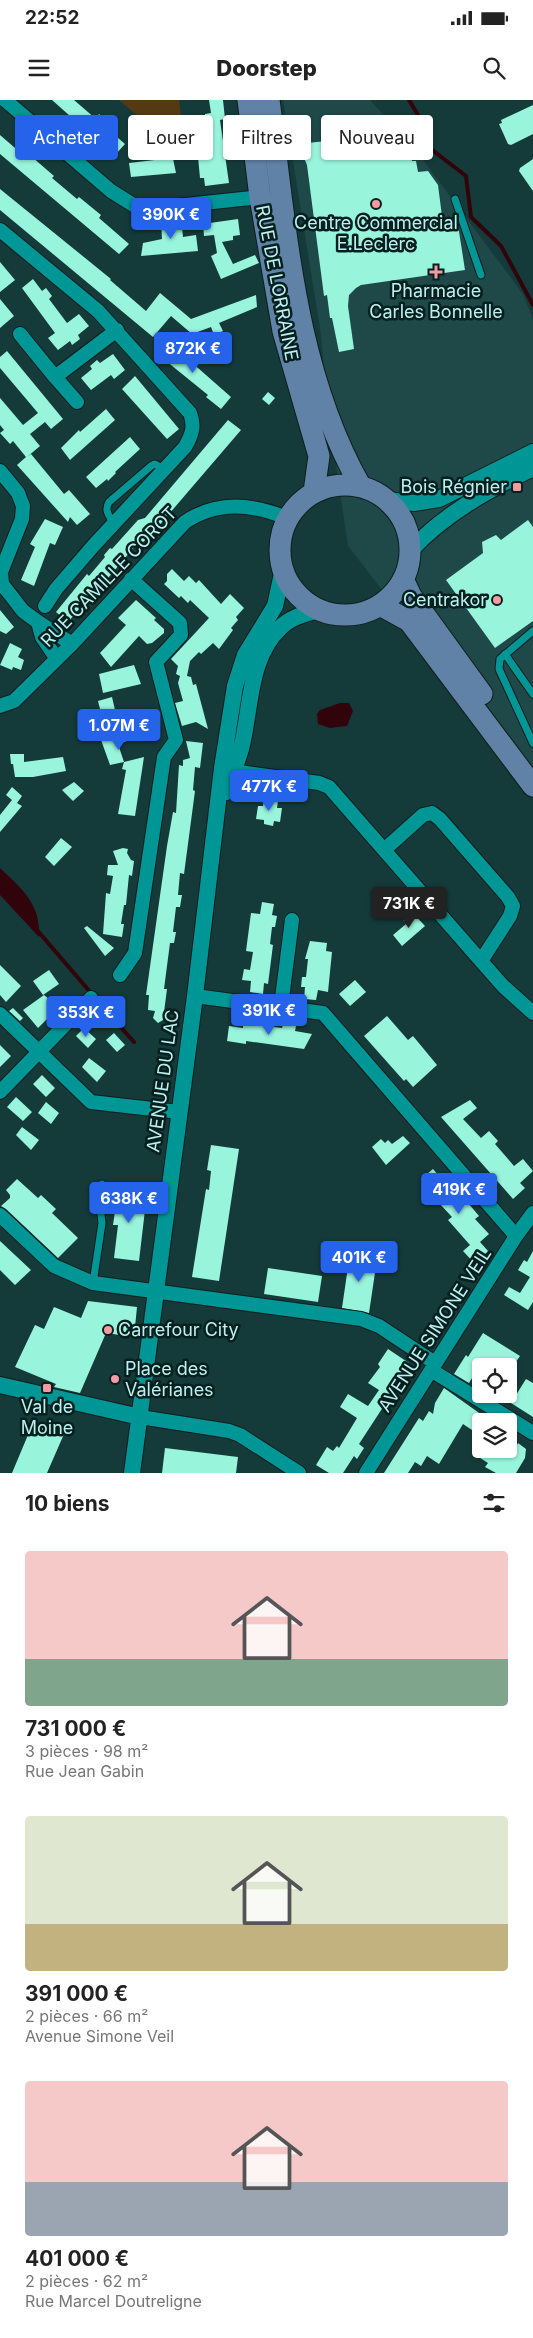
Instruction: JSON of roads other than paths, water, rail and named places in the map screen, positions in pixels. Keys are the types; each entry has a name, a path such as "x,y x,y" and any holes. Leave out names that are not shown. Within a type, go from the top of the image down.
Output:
{"main road":[{"name":"RUE DE LORRAINE","path":"248,100 260,197 283,331 319,456 314,492"},
{"name":"RUE DE LORRAINE","path":"269,100 298,313 326,411 348,463 361,487"},
{"path":"345,484 361,487 387,500 400,515 404,523 410,551 403,579 395,591 380,605 360,613 339,615 319,610 301,598 288,581 283,569 280,560 280,539 287,518 298,503 314,492 329,486 345,484"},
{"path":"403,579 411,596 533,769"},
{"path":"380,605 409,621 533,786"}],"street":[{"path":"5,100 111,191 135,206 157,208 260,197 272,206 278,217 291,298 298,313"},
{"path":"0,230 98,310 190,414 194,423 191,438 185,447 56,589 46,606"},
{"path":"55,377 117,330"},
{"path":"20,334 77,402"},
{"path":"387,500 414,503 438,499 533,452"},
{"path":"410,551 426,533 482,493 533,468"},
{"path":"0,471 18,493 23,506 22,520 1,572 2,584 23,611 72,644"},
{"name":"RUE CAMILLE COROT","path":"0,706 14,701 57,659 185,522 210,509 249,506 287,518"},
{"name":"AVENUE DU LAC","path":"132,1473 196,996 209,873 228,768 234,686 245,654 275,606 283,569"},
{"path":"120,975 135,953 164,757 176,740 156,662 181,635 180,623 132,579"},
{"name":"AVENUE DU LAC","path":"228,768 242,746 251,692 269,643 281,627 298,616 319,610"},
{"path":"38,622 42,637 57,659"},
{"path":"228,768 318,782 329,787 480,961 503,986 533,1013"},
{"path":"384,850 424,815 432,813 440,819 496,883 513,906 510,916 480,961"},
{"path":"281,1006 292,920"},
{"path":"196,996 323,1013 516,1236"},
{"path":"0,1092 91,998"},
{"path":"0,1014 90,1102 179,1112"},
{"name":"AVENUE SIMONE VEIL","path":"366,1473 516,1236 533,1213"},
{"path":"0,1215 54,1266 93,1283 366,1321 379,1326 433,1366 533,1433"},
{"path":"0,1385 140,1417 229,1431 240,1435 299,1473"}],"lane":[{"path":"455,199 481,275"},
{"path":"454,514 465,511 533,475"},
{"path":"38,622 46,606"},
{"path":"533,632 500,659 499,669 533,743"},
{"path":"505,654 533,694"},
{"path":"93,1283 102,1223 100,1206 102,1184"}],"waterway":[{"path":"409,100 424,125 431,149 466,176 471,217 501,246 533,305"},
{"path":"37,930 91,993"},
{"path":"97,1001 134,1042"}],"place":[{"name":"Centre Commercial E.Leclerc","path":"376,204"},
{"name":"Pharmacie Carles Bonnelle","path":"436,272"},
{"name":"Bois Régnier","path":"517,487"},
{"name":"Centrakor","path":"497,600"},
{"name":"Carrefour City","path":"108,1330"},
{"name":"Place des Valérianes","path":"115,1379"},
{"name":"Val de Moine","path":"47,1388"}]}
